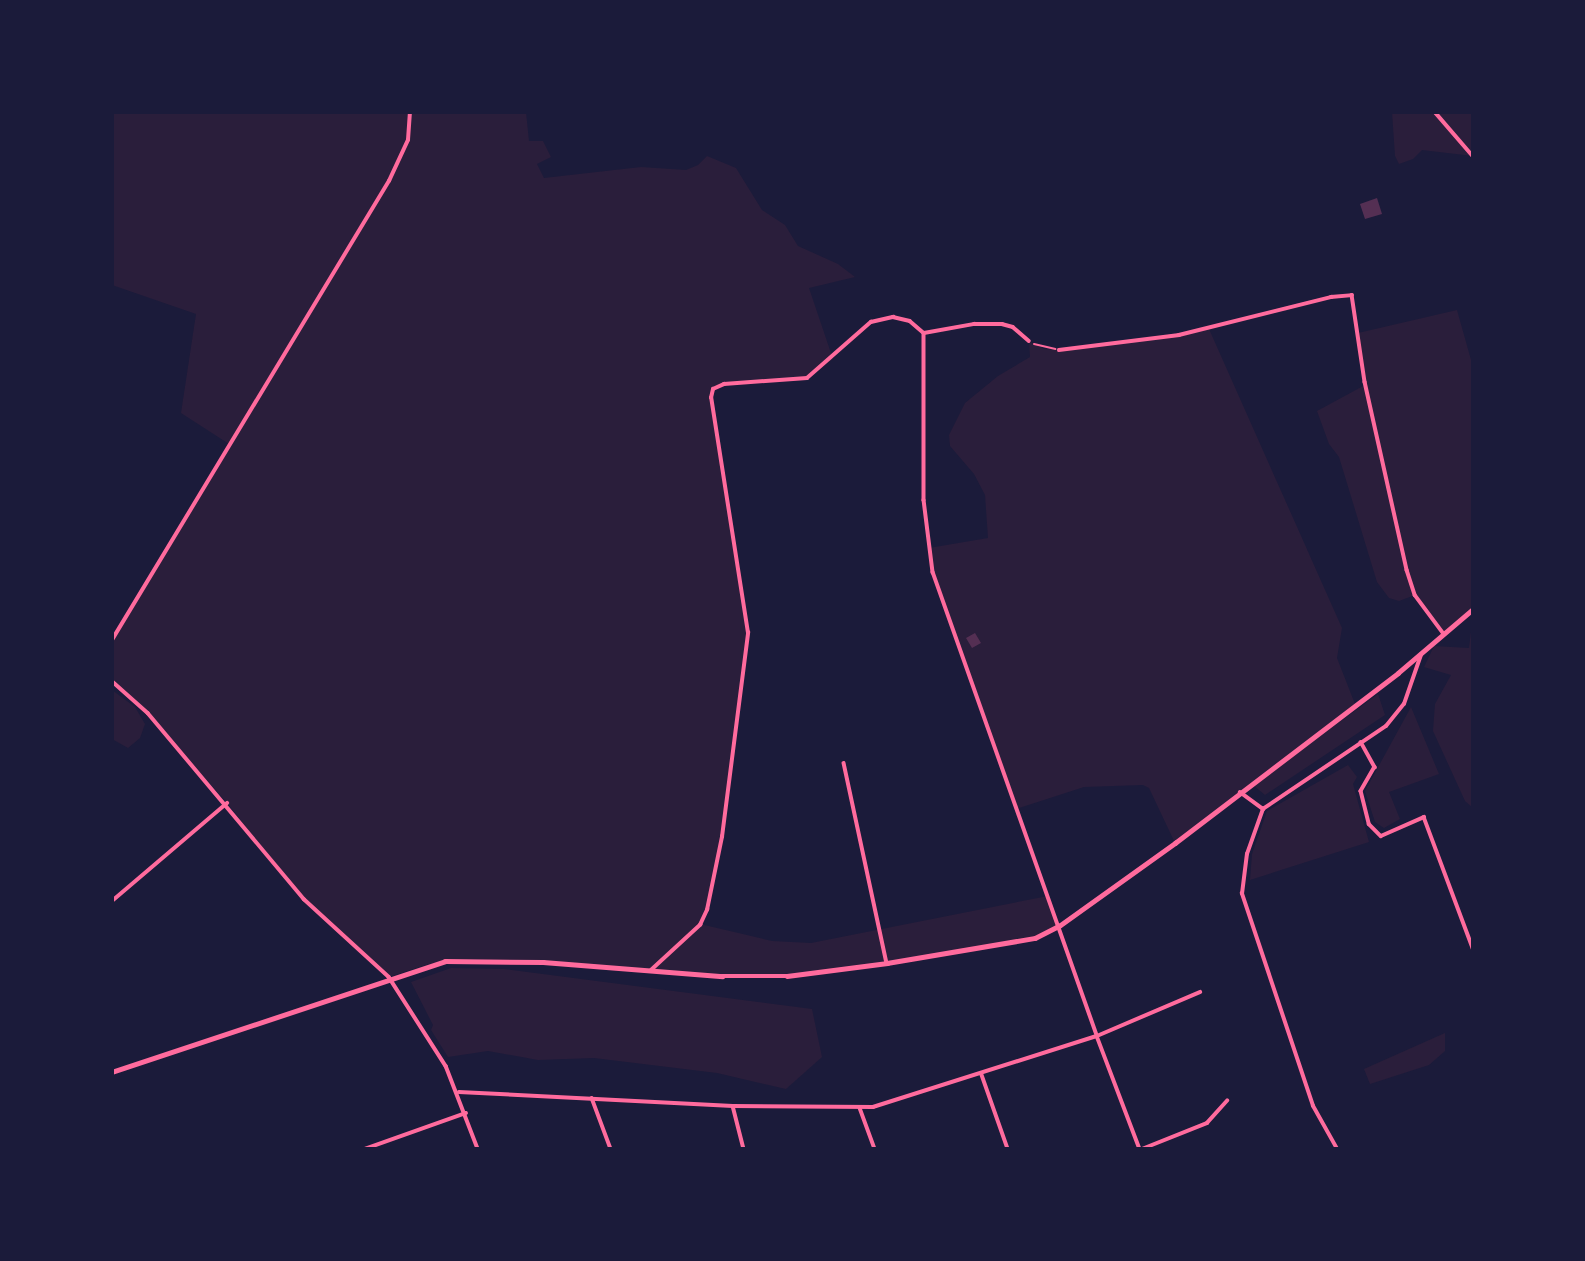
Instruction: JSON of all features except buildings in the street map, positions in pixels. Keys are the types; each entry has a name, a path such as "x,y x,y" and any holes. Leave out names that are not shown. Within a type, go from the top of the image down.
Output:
{"main road":[{"path":"112,1072 389,977 458,959 722,976 787,976 887,963 1035,938 1059,926 1240,792 1422,653 1473,609"}],"street":[{"path":"112,640 389,181 408,140 410,112"},
{"path":"1435,112 1473,156"},
{"path":"1059,350 1179,335 1331,296 1352,295 1365,382 1408,570 1415,595 1444,634"},
{"path":"651,970 699,925 707,910 722,837 748,633 711,398 713,389 724,384 807,378 871,322 893,317 910,321 924,333 924,500 933,572 1097,1036 1141,1149 1207,1123 1227,1101"},
{"path":"924,333 974,324 1002,324 1013,327 1029,341"},
{"path":"1337,1149 1313,1106 1242,894 1247,854 1263,809 1386,726 1404,704 1422,653"},
{"path":"112,681 148,713 304,899 389,977 440,1056 459,1092 478,1149"},
{"path":"1362,742 1374,766 1361,791 1369,824 1381,836 1424,817 1473,948"},
{"path":"844,763 887,963"},
{"path":"1240,792 1263,809"},
{"path":"112,901 226,803"},
{"path":"459,1092 860,1108 890,1103 1097,1036 1200,992"},
{"path":"982,1075 1009,1149"},
{"path":"592,1098 611,1149"},
{"path":"733,1105 744,1149"},
{"path":"860,1108 875,1149"},
{"path":"365,1149 466,1113"}],"path":[{"path":"1029,341 1044,349 1059,350"}],"shaded area":[{"path":"112,112 526,112 529,141 543,141 551,157 537,164 544,178 641,167 686,170 698,165 707,156 736,168 762,210 785,225 798,246 838,264 855,277 809,288 833,359 807,378 724,384 713,389 711,398 748,633 722,837 707,910 700,924 772,941 811,943 1048,896 1059,926 1035,938 813,973 722,976 475,959 429,964 389,977 297,891 227,803 148,713 112,681 112,640 229,444 181,413 196,314 112,285"},
{"path":"1392,112 1473,112 1473,156 1422,150 1413,159 1399,164 1395,156"},
{"path":"1457,310 1473,367 1473,609 1444,634 1415,595 1399,601 1389,598 1377,582 1339,457 1329,444 1317,411 1365,385 1358,333"},
{"path":"1209,329 1342,628 1337,658 1355,704 1175,843 1149,788 1143,785 1084,787 1016,809 939,593 929,548 988,538 985,495 974,474 950,446 949,435 965,403 998,376 1030,357 1029,341 1044,349 1059,350"},
{"path":"1473,615 1473,808 1465,801 1433,731 1435,704 1451,675 1424,667 1434,646 1469,648"},
{"path":"112,690 135,707 145,724 140,738 128,748 112,739"},
{"path":"1378,694 1385,715 1265,795 1253,785"},
{"path":"1411,707 1439,774 1389,792 1400,819 1384,828 1375,822 1365,791"},
{"path":"1348,765 1357,777 1353,784 1369,842 1250,880 1252,854 1267,811"},
{"path":"451,968 504,969 812,1009 822,1057 786,1089 717,1073 594,1058 538,1060 488,1051 448,1057 431,1030 433,1025 411,982"},
{"path":"1445,1033 1445,1051 1429,1065 1370,1084 1364,1069"}]}
